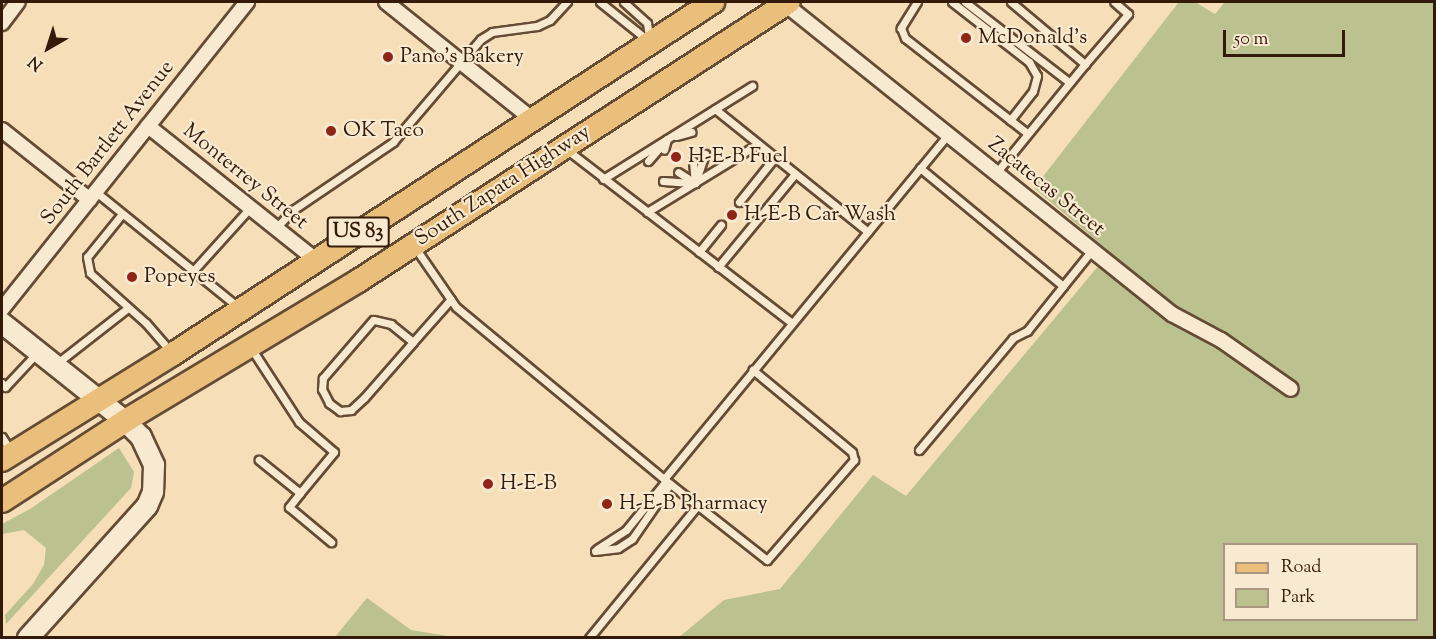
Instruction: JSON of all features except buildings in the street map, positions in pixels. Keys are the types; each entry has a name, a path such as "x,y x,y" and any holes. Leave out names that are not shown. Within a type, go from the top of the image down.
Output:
{"main road":[{"name":"South Zapata Highway","path":"5,450 98,400 173,354 712,2"},
{"name":"South Zapata Highway","path":"2,501 125,421 251,348 787,3"},
{"path":"2,323 125,421 150,451 154,465 153,492 137,517 28,638"}],"street":[{"path":"2,23 18,2"},
{"name":"South Bartlett Avenue","path":"2,309 247,2"},
{"path":"386,2 532,119"},
{"name":"Zacatecas Street","path":"787,3 1172,314 1221,340 1291,389"},
{"name":"Monterrey Street","path":"148,126 316,260"},
{"path":"2,130 93,196"}],"lane":[{"path":"276,228 293,210 393,142 450,78 460,61 492,32 537,26 550,20 567,2"},
{"path":"600,2 650,42"},
{"path":"624,2 647,23 650,42"},
{"path":"917,2 901,28 905,38 1028,133"},
{"path":"952,2 1029,62 1037,76 1033,91 1010,120"},
{"path":"965,2 1069,82"},
{"path":"1011,2 1085,63"},
{"path":"996,173 1069,82 1128,14 1114,2"},
{"path":"603,179 752,86"},
{"path":"715,109 868,232"},
{"path":"648,161 667,139 691,132"},
{"path":"667,481 632,540 618,548 595,550 626,530 753,370 948,135"},
{"path":"667,139 680,139"},
{"path":"664,150 667,139"},
{"path":"646,212 758,144"},
{"path":"562,147 792,323"},
{"path":"695,183 705,154"},
{"path":"740,202 775,158"},
{"path":"693,161 695,183"},
{"path":"920,168 1063,286"},
{"path":"678,172 695,183"},
{"path":"718,267 795,174"},
{"path":"663,182 695,183"},
{"path":"93,196 122,214 241,309"},
{"path":"193,271 250,208"},
{"path":"122,214 87,257 90,273 173,354"},
{"path":"699,252 721,225"},
{"path":"413,245 451,299 667,481 767,560 854,460 852,452 753,370"},
{"path":"919,450 1013,338 1027,331 1092,250"},
{"path":"413,342 391,324 373,320 323,378 322,389 329,403 340,411 351,410 413,342 451,299"},
{"path":"54,366 128,308"},
{"path":"251,348 299,422 334,452 289,507 331,542"},
{"path":"2,397 3,385 38,352"},
{"path":"260,460 300,493"},
{"path":"589,638 698,506"}],"green space":[{"path":"1179,2 1195,2 1215,14 1225,2 1434,2 1434,637 678,638 724,600 780,589 873,475 906,496 1110,252 1034,188"},
{"path":"119,448 134,472 131,488 6,624 5,615 33,584 44,565 46,548 24,530 2,534 2,524 30,509"},
{"path":"367,598 411,630 454,637 335,637"}],"place":[{"name":"McDonald's","path":"966,38"},
{"name":"Pano's Bakery","path":"388,57"},
{"name":"OK Taco","path":"331,131"},
{"name":"H-E-B Fuel","path":"676,157"},
{"name":"H-E-B Car Wash","path":"732,215"},
{"name":"Popeyes","path":"132,277"},
{"name":"H-E-B","path":"488,484"},
{"name":"H-E-B Pharmacy","path":"607,504"}]}
